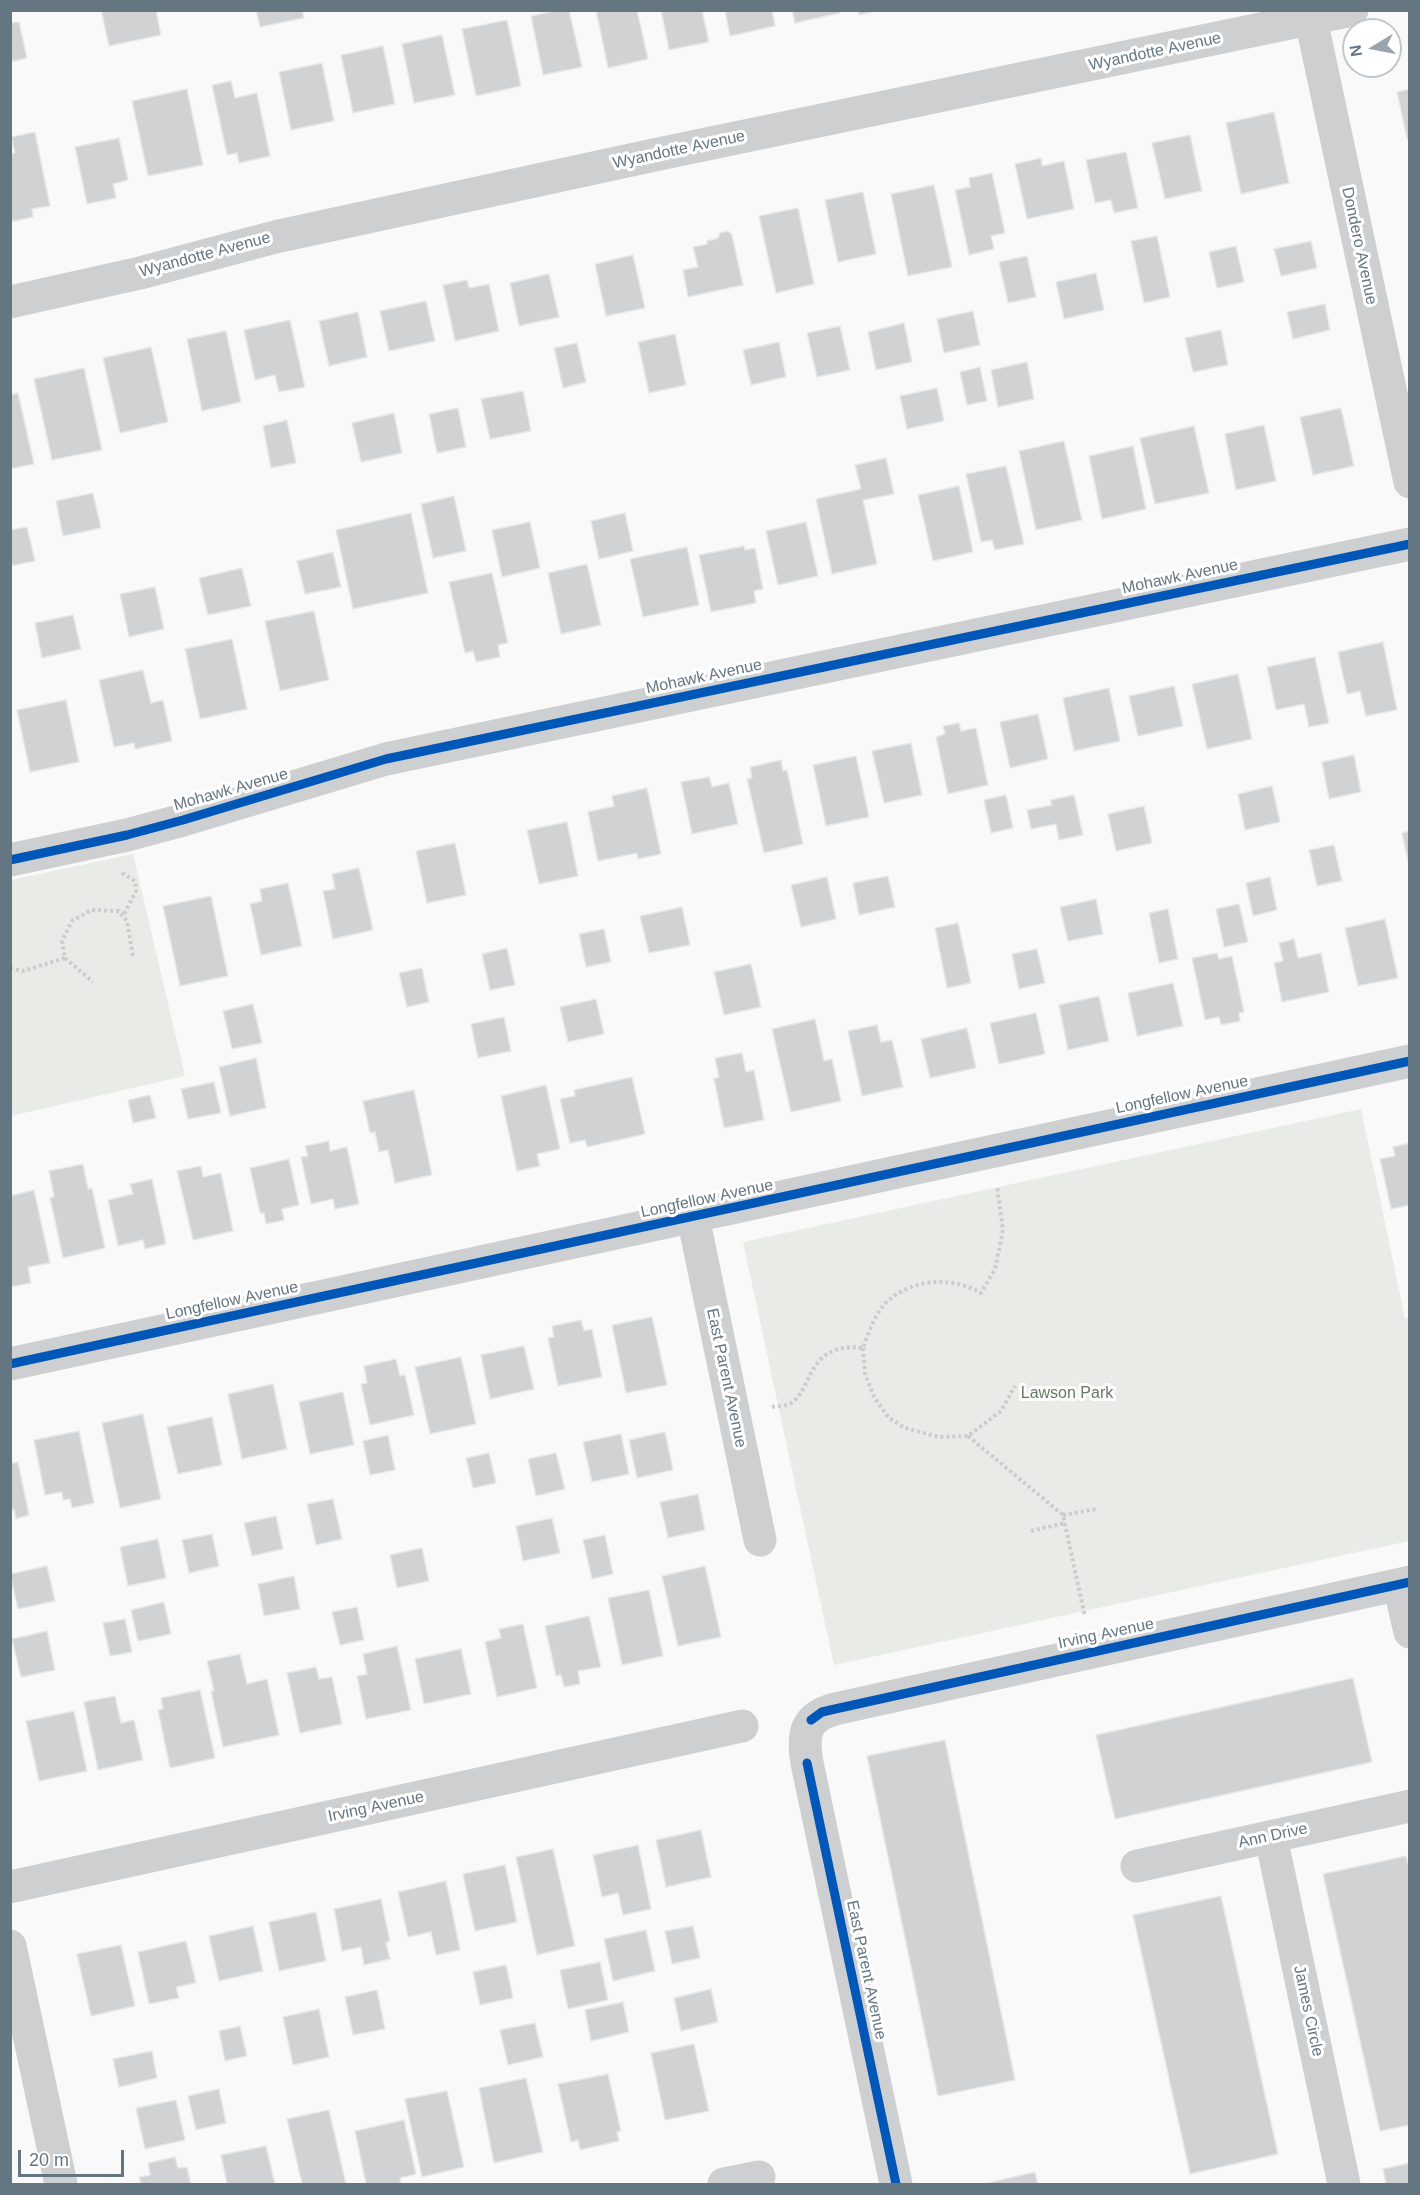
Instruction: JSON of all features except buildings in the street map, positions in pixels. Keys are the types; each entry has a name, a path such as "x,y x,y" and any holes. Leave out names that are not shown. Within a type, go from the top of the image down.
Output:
{"street":[{"name":"Wyandotte Avenue","path":"10,302 140,273 275,237 654,154 1310,15 1352,10"},
{"name":"Dondero Avenue","path":"1310,15 1410,482"},
{"name":"Mohawk Avenue","path":"10,860 127,835 183,820 386,759 1410,544"},
{"name":"Longfellow Avenue","path":"10,1364 1410,1061"},
{"name":"East Parent Avenue","path":"693,1217 760,1540"},
{"path":"1404,1583 1410,1632"},
{"name":"Irving Avenue","path":"811,1720 822,1712 835,1708 1404,1583"},
{"name":"East Parent Avenue","path":"811,1720 805,1734 807,1762 896,2184"},
{"name":"Irving Avenue","path":"10,1887 742,1726"},
{"name":"Ann Drive","path":"1137,1866 1410,1806"},
{"name":"James Circle","path":"1271,1837 1344,2184"},
{"path":"10,1946 61,2184"},
{"path":"724,2184 759,2177"}],"path":[{"path":"122,873 135,881 136,891 123,916"},
{"path":"93,982 65,958 62,941 72,921 91,910 119,911 127,921 133,957"},
{"path":"10,968 23,971 65,958"},
{"path":"997,1186 1004,1230 995,1269 981,1293 968,1286 939,1281 908,1288 888,1300 872,1323 863,1348 865,1374 874,1397 889,1418 905,1428 938,1437 968,1436 1001,1411 1015,1386"},
{"path":"772,1407 789,1404 804,1389 814,1367 830,1351 850,1346 863,1348"},
{"path":"968,1436 1063,1515 1086,1617"},
{"path":"1063,1515 1096,1509"},
{"path":"1031,1531 1065,1523"}],"green space":[{"path":"133,854 185,1076 11,1116 11,880"},
{"name":"Lawson Park","path":"1361,1109 1405,1318 1409,1318 1409,1541 834,1665 743,1242"}],"cycle path":[{"path":"10,860 127,835 183,820 386,759 1410,544"},
{"path":"10,1364 1410,1061"},
{"path":"811,1720 822,1712 835,1709 1410,1582"},
{"path":"807,1763 896,2184"}]}
